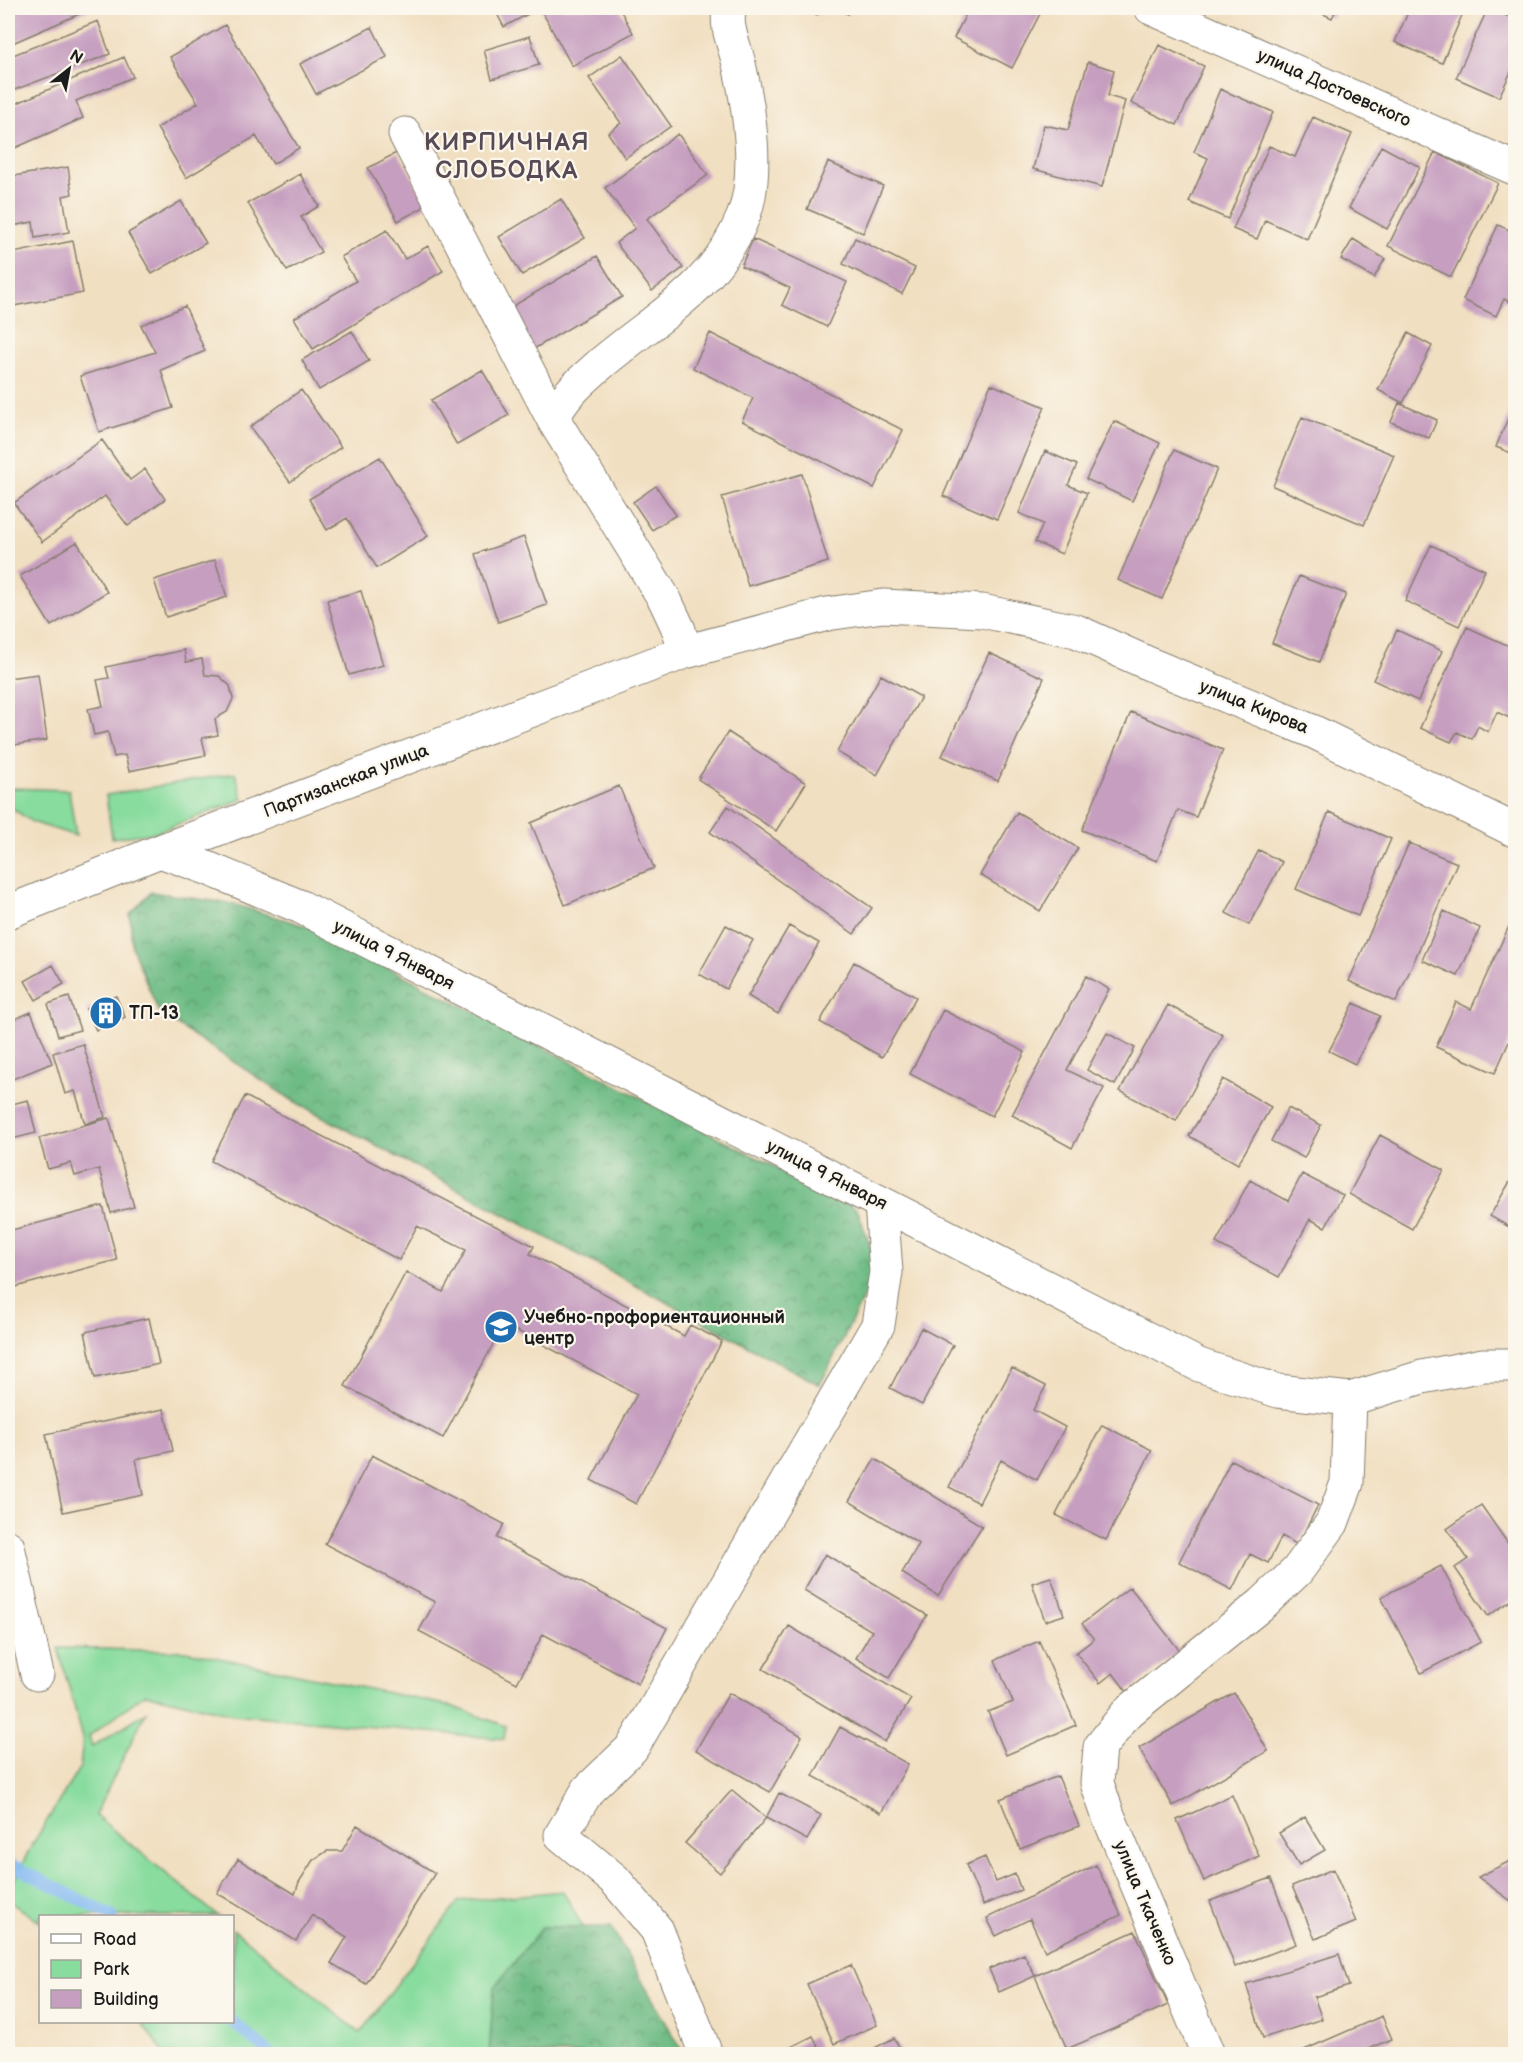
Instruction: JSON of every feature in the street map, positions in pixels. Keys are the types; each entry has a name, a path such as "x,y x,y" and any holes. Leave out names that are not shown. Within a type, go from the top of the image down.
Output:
{"street":[{"path":"553,420 558,408 583,380 696,288 732,242 744,215 748,199 752,151 747,105 727,17 730,8"},
{"name":"улица Достоевского","path":"1151,8 1515,169"},
{"path":"405,134 553,420 665,600 679,630 685,652"},
{"name":"Партизанская улица","path":"8,912 160,851 685,652 827,614 883,606 982,611"},
{"name":"улица Кирова","path":"982,611 1076,631 1314,732 1515,831"},
{"name":"улица 9 Января","path":"160,851 301,907 1199,1365 1278,1391 1350,1399 1432,1375 1483,1365 1515,1365"},
{"path":"706,2055 657,1930 615,1880 561,1835 588,1790 632,1748 878,1325 886,1272 881,1203"},
{"name":"улица Ткаченко","path":"1208,2055 1097,1784 1100,1747 1128,1712 1262,1604 1297,1571 1332,1523 1347,1483 1350,1399"},
{"path":"8,1547 37,1674"}],"green space":[{"path":"235,773 243,799 155,833 112,838 106,795"},
{"path":"8,788 69,790 76,836 32,822 8,805"},
{"path":"151,892 233,904 309,927 857,1209 878,1268 820,1385 292,1100 159,1013 132,947 130,914"},
{"path":"58,1648 186,1651 451,1706 506,1726 504,1739 233,1714 145,1694 89,1736 92,1747 146,1712 95,1815 217,1915 39,1915 39,1921 8,1900 8,1891 32,1845 80,1767 83,1738"},
{"path":"563,1891 615,1985 641,2054 165,2054 142,2023 234,2023 234,1930 360,2033 459,1901"},
{"path":"542,1927 611,1927 684,2054 489,2054 494,1988"}],"building":[{"path":"8,8 93,8 8,45"},
{"path":"494,8 539,8 504,27"},
{"path":"540,8 619,8 633,33 572,66"},
{"path":"804,8 829,8 816,15"},
{"path":"834,8 851,8 848,14"},
{"path":"969,8 1043,8 1012,68 954,38"},
{"path":"1310,8 1337,8 1332,18"},
{"path":"1410,8 1465,8 1442,63 1395,42"},
{"path":"1488,8 1516,20 1516,61 1499,97 1456,78"},
{"path":"98,21 110,54 9,92 8,57"},
{"path":"225,25 299,148 273,164 256,136 186,178 157,128 198,103 170,57"},
{"path":"372,27 387,57 316,94 300,64"},
{"path":"530,36 539,65 492,79 484,50"},
{"path":"1159,45 1204,66 1177,125 1131,103"},
{"path":"622,55 671,126 625,158 608,133 621,123 589,78"},
{"path":"124,57 133,77 76,101 83,118 8,151 8,107"},
{"path":"1088,62 1114,70 1108,96 1125,101 1102,187 1033,169 1044,125 1068,130"},
{"path":"1220,89 1273,112 1228,219 1189,202 1208,158 1194,152"},
{"path":"1313,117 1352,134 1307,239 1265,220 1257,239 1233,229 1269,146 1295,157"},
{"path":"678,134 708,175 647,219 683,268 652,291 616,243 635,228 605,188"},
{"path":"1381,146 1420,167 1387,229 1349,208"},
{"path":"398,152 428,205 398,221 368,168"},
{"path":"1435,152 1498,183 1451,277 1388,246"},
{"path":"828,162 883,186 863,233 807,209"},
{"path":"68,167 72,194 63,196 69,232 35,238 33,222 12,226 8,201 8,177"},
{"path":"300,174 319,206 301,217 321,252 287,271 248,203"},
{"path":"561,199 585,238 522,275 499,237"},
{"path":"181,201 206,243 152,274 128,233"},
{"path":"1498,225 1516,233 1516,305 1504,299 1496,316 1463,300"},
{"path":"387,230 405,259 428,246 443,271 313,349 294,318 356,281 341,257"},
{"path":"855,238 915,268 902,294 843,264"},
{"path":"753,239 847,282 827,327 782,305 790,288 741,266"},
{"path":"1353,239 1385,259 1374,278 1341,259"},
{"path":"73,241 83,293 8,307 8,254"},
{"path":"597,256 622,297 532,350 508,309"},
{"path":"185,306 205,351 161,370 173,408 99,432 80,376 155,352 141,325"},
{"path":"352,331 369,361 319,390 302,360"},
{"path":"710,333 903,430 874,488 742,421 753,398 693,368"},
{"path":"1408,333 1432,346 1403,403 1378,390"},
{"path":"482,370 509,415 457,445 431,400"},
{"path":"991,384 1045,407 997,519 943,496"},
{"path":"301,390 341,447 290,482 250,427"},
{"path":"1516,399 1516,455 1496,447"},
{"path":"1399,403 1437,420 1429,438 1391,422"},
{"path":"1302,417 1394,455 1364,525 1273,486"},
{"path":"1114,421 1160,443 1132,501 1086,479"},
{"path":"102,440 130,480 145,469 165,499 128,526 105,496 42,542 14,503"},
{"path":"1174,450 1217,469 1162,599 1118,580"},
{"path":"1045,451 1077,465 1068,485 1087,493 1062,554 1035,542 1043,524 1019,513"},
{"path":"380,457 428,536 377,568 347,518 327,530 309,499"},
{"path":"802,474 828,562 748,586 722,497"},
{"path":"656,486 676,515 652,530 633,502"},
{"path":"524,537 547,605 498,622 475,554"},
{"path":"77,542 107,592 51,626 20,576"},
{"path":"1431,545 1485,570 1459,626 1405,601"},
{"path":"215,560 227,597 166,617 154,580"},
{"path":"1299,576 1346,594 1319,662 1272,643"},
{"path":"361,591 383,665 349,675 327,600"},
{"path":"1467,627 1516,649 1516,721 1497,712 1488,732 1478,726 1472,739 1457,732 1451,742 1420,728"},
{"path":"1397,630 1442,651 1418,701 1373,680"},
{"path":"184,650 186,662 202,659 205,675 219,676 230,686 233,699 227,712 215,719 218,735 202,738 206,755 129,771 125,755 114,757 108,732 94,735 88,709 103,706 97,680 109,678 106,667"},
{"path":"989,653 1044,678 998,781 942,756"},
{"path":"38,674 47,740 8,746 8,678"},
{"path":"881,675 921,697 877,775 837,752"},
{"path":"1131,712 1223,750 1196,817 1178,810 1157,861 1082,830"},
{"path":"728,732 806,783 776,831 698,779"},
{"path":"619,786 654,868 565,905 531,823"},
{"path":"728,806 872,908 854,934 710,832"},
{"path":"1017,812 1078,848 1040,911 980,875"},
{"path":"1329,812 1391,839 1358,916 1296,889"},
{"path":"1409,843 1457,863 1396,1002 1349,981"},
{"path":"1259,850 1282,862 1249,925 1226,913"},
{"path":"1444,911 1480,928 1458,976 1422,960"},
{"path":"1516,911 1516,1026 1495,1073 1436,1047 1456,1002 1471,1009"},
{"path":"726,925 753,940 726,989 699,974"},
{"path":"789,926 819,943 778,1014 748,996"},
{"path":"854,962 916,997 882,1057 820,1022"},
{"path":"53,965 64,984 36,1000 25,981"},
{"path":"1086,976 1109,989 1067,1070 1104,1088 1072,1148 1012,1115"},
{"name":"ТП-13","path":"116,996 125,1017 96,1030 86,1009"},
{"path":"69,997 80,1030 58,1036 48,1004"},
{"path":"1354,1003 1380,1016 1355,1064 1329,1051"},
{"path":"1168,1005 1223,1035 1176,1121 1120,1091"},
{"path":"943,1010 1025,1052 992,1116 910,1074"},
{"path":"31,1012 52,1063 8,1081 8,1022"},
{"path":"1107,1033 1135,1048 1115,1085 1087,1070"},
{"path":"83,1044 105,1117 85,1124 75,1091 65,1094 53,1053"},
{"path":"1223,1079 1271,1107 1238,1164 1189,1136"},
{"path":"245,1096 534,1246 530,1254 684,1336 690,1325 722,1341 636,1504 591,1480 637,1394 504,1324 443,1438 345,1386 406,1272 443,1292 466,1250 417,1226 399,1260 211,1161"},
{"path":"28,1100 36,1133 8,1140 8,1105"},
{"path":"1288,1108 1321,1125 1304,1158 1271,1141"},
{"path":"109,1118 134,1207 111,1213 99,1169 75,1176 71,1163 48,1169 39,1138"},
{"path":"1380,1135 1444,1170 1412,1229 1349,1194"},
{"path":"1516,1171 1516,1231 1490,1216"},
{"path":"1302,1174 1343,1195 1325,1227 1310,1219 1279,1277 1216,1243 1250,1180 1288,1201"},
{"path":"103,1206 117,1260 8,1289 8,1231"},
{"path":"149,1318 159,1364 95,1378 85,1332"},
{"path":"921,1328 953,1345 922,1405 890,1388"},
{"path":"1012,1368 1046,1386 1033,1410 1065,1427 1037,1480 1001,1460 979,1503 949,1487"},
{"path":"164,1409 173,1451 136,1459 143,1495 63,1512 46,1434"},
{"path":"1102,1425 1152,1450 1106,1540 1056,1515"},
{"path":"372,1455 504,1524 497,1538 667,1628 638,1684 543,1634 517,1683 419,1631 435,1602 325,1544"},
{"path":"875,1459 982,1526 938,1596 902,1573 919,1544 849,1501"},
{"path":"1231,1460 1318,1505 1298,1545 1282,1536 1268,1563 1250,1554 1232,1590 1179,1562"},
{"path":"1481,1505 1516,1555 1516,1597 1488,1616 1455,1568 1468,1559 1447,1529"},
{"path":"825,1554 927,1615 889,1678 856,1658 872,1631 804,1590"},
{"path":"1441,1566 1481,1642 1421,1673 1381,1597"},
{"path":"1051,1577 1064,1615 1045,1621 1032,1583"},
{"path":"1130,1587 1180,1651 1127,1692 1113,1673 1100,1683 1076,1653 1094,1639 1082,1624"},
{"path":"789,1626 911,1699 885,1742 763,1669"},
{"path":"1039,1641 1076,1725 1006,1755 988,1712 1013,1702 995,1660"},
{"path":"729,1693 802,1736 770,1792 696,1750"},
{"path":"1234,1693 1268,1751 1173,1806 1139,1748"},
{"path":"840,1727 908,1764 881,1813 813,1776"},
{"path":"1058,1776 1079,1826 1020,1849 1000,1799"},
{"path":"732,1790 766,1818 720,1873 685,1843"},
{"path":"779,1793 821,1815 807,1840 766,1818"},
{"path":"1232,1795 1259,1856 1204,1881 1177,1820"},
{"path":"1305,1817 1325,1850 1299,1865 1279,1833"},
{"path":"357,1825 435,1873 366,1984 331,1963 347,1937 312,1915 296,1941 217,1893 238,1859 295,1894 299,1882 313,1860 327,1851 342,1851"},
{"path":"985,1857 996,1882 1015,1874 1021,1890 983,1905 966,1865"},
{"path":"1516,1858 1516,1910 1511,1901 1478,1877"},
{"path":"1096,1865 1121,1915 1045,1951 1030,1919 996,1936 987,1918"},
{"path":"1333,1869 1356,1922 1315,1939 1292,1886"},
{"path":"1271,1878 1296,1944 1235,1967 1210,1901"},
{"path":"1135,1931 1168,2005 1067,2049 1035,1976"},
{"path":"1024,1954 1035,1976 999,1992 989,1969"},
{"path":"1339,1954 1349,1986 1314,1997 1322,2019 1263,2038 1246,1984"},
{"path":"851,1965 877,2025 834,2044 807,1984"},
{"path":"1382,2016 1392,2039 1357,2054 1295,2054"},
{"path":"813,2036 822,2054 777,2054"},
{"path":"894,2038 903,2054 863,2054"}],"waterway":[{"path":"8,1863 110,1915"},
{"path":"234,2023 270,2054"}],"place":[{"name":"ТП-13","path":"106,1013"},
{"name":"Учебно-профориентационный центр","path":"501,1327"}],"district":[{"name":"КИРПИЧНАЯ СЛОБОДКА","path":"507,156"}]}
